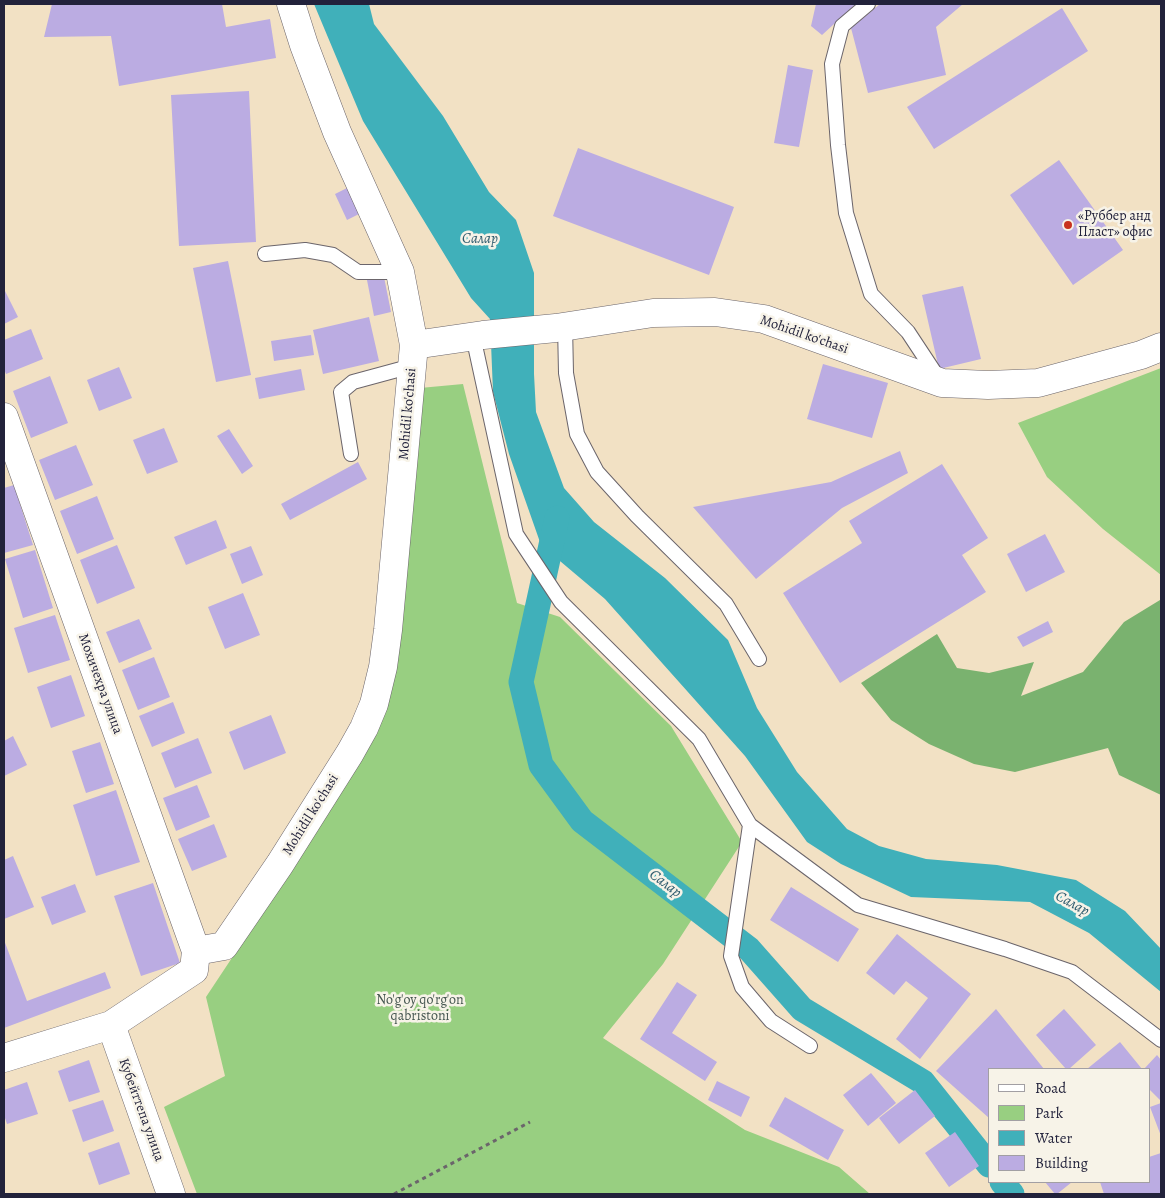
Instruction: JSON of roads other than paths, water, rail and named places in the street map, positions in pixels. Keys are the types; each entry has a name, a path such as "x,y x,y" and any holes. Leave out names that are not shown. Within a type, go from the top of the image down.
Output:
{"street":[{"path":"291,4 304,45 337,132 400,272 413,356"},
{"name":"Mohidil ko'chasi","path":"196,951 224,946 280,864 346,760 364,728 374,704 383,666 388,630 413,356 478,336 560,327 653,313 715,312 764,319 942,383 988,385 1038,383 1141,355 1161,347"},
{"name":"Мохичехра улица","path":"4,417 196,951"},
{"path":"4,1058 111,1025 194,970 196,951"},
{"name":"Кубейттепа улица","path":"111,1025 172,1194"}],"lane":[{"path":"868,4 842,26 832,64 838,146 846,213 871,294 908,332 942,383"},
{"path":"265,254 305,250 333,255 358,272 400,272"},
{"path":"560,327 577,434 597,472 636,516 726,604 759,658"},
{"path":"478,336 516,534 561,602 699,739 750,825 858,905 1005,949 1072,972 1161,1040"},
{"path":"351,454 341,392 353,382 413,356"},
{"path":"750,825 731,956 742,987 771,1021 810,1046"}],"water":[{"name":"Салар","path":"314,4 369,4 374,24 443,116 489,192 516,220 534,273 536,412 564,488 594,522 665,578 728,640 757,708 797,772 847,829 879,846 926,859 997,865 1076,880 1125,911 1161,949 1161,992 1089,933 1030,902 911,897 841,864 807,842 745,756 605,599 541,545 509,454 493,392 490,319 471,298 363,121"}],"waterway":[{"name":"Салар","path":"557,518 521,682 541,765 582,821 749,949 802,1009 923,1082 988,1164"},
{"name":"Салар","path":"1003,1183 1012,1194"}],"place":[{"name":"«Руббер анд Пласт» офис","path":"1068,225"}],"park label":[{"name":"No'g'oy qo'rg'on qabristoni","path":"420,1010"}]}
